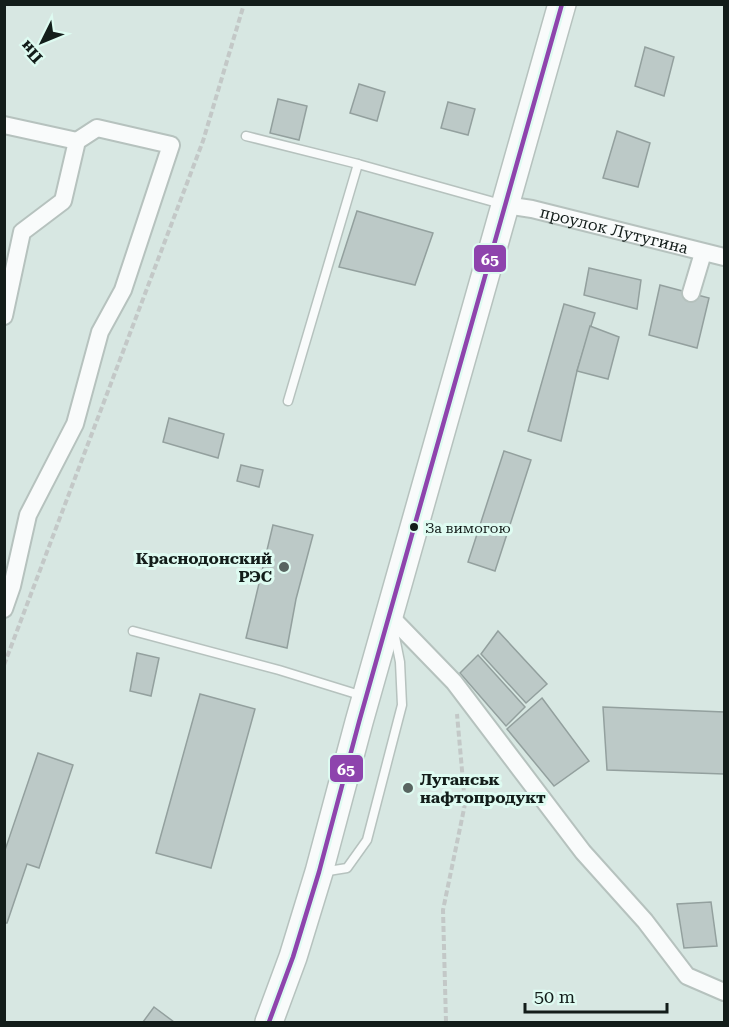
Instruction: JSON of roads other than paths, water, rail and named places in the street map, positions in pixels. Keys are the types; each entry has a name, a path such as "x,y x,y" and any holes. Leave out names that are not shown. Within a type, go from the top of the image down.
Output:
{"highway":[{"path":"269,1023 293,957 319,872 366,697 562,4"}],"street":[{"path":"4,124 77,141"},
{"path":"4,316 22,232 63,201 77,141 97,128 171,145 123,290 100,332 75,424 28,515 4,609"},
{"name":"проулок Лутугина","path":"505,205 532,209 724,257"},
{"path":"691,293 703,253"},
{"path":"390,616 454,682 583,852 645,921 687,976 724,992"}],"lane":[{"path":"246,136 505,205"},
{"path":"288,401 358,164"},
{"path":"319,872 347,868 368,840 402,705 400,662 390,616"},
{"path":"133,631 279,670 366,697"}],"place":[{"name":"За вимогою","path":"414,527"},
{"name":"Краснодонский РЭС","path":"284,567"},
{"name":"Луганськ нафтопродукт","path":"408,788"}]}
